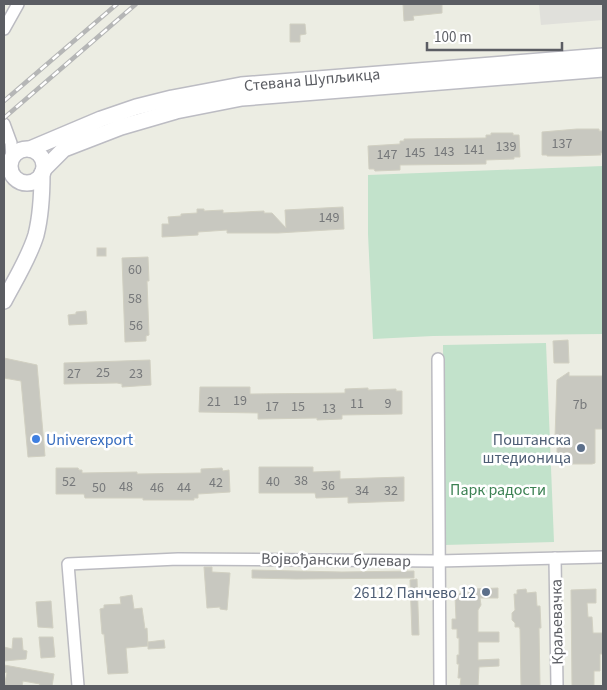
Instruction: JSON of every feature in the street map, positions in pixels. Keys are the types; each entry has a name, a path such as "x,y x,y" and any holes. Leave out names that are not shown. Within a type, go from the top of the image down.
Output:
{"main road":[{"name":"Стевана Шупљикца","path":"29,149 92,123 136,108 172,98 241,85 603,56"},
{"name":"Стевана Шупљикца","path":"43,171 64,149 121,127 176,111 242,98 603,69"},
{"path":"4,301 25,262 36,235 39,213 43,171 41,156 29,149 19,152 12,158 11,171 16,179 21,182 39,213"},
{"path":"21,182 36,180 43,171"}],"street":[{"path":"4,29 18,4"},
{"path":"4,124 10,137 12,158"},
{"path":"10,137 29,149"},
{"path":"438,359 440,686"},
{"name":"Краљевачка","path":"555,558 557,686"},
{"name":"Војвођански булевар","path":"78,686 68,564 188,559 438,560 603,558"}],"shaded area":[{"path":"539,4 603,4 603,20 541,25"}],"green space":[{"path":"603,166 603,334 433,336 373,339 368,234 368,175"},
{"name":"Парк радости","path":"546,343 554,542 444,545 443,345"}],"building":[{"path":"403,4 442,4 442,13 413,16 414,20 404,21"},
{"path":"290,24 305,24 306,34 300,35 300,42 290,42"},
{"path":"599,129 599,131 603,131 603,153 600,153 601,155 542,155 542,132"},
{"path":"491,133 513,133 513,135 519,135 520,157 486,160 486,164 400,165 400,170 375,171 374,169 369,169 368,146 400,144 400,141 404,141 404,139 486,138 486,135 491,135"},
{"path":"343,207 344,229 278,233 227,233 227,230 198,232 198,235 162,237 162,224 169,224 168,217 197,213 197,209 204,209 204,211 223,210 223,213 264,211 264,213 272,213 286,228 285,210"},
{"path":"97,248 106,248 106,256 97,256"},
{"path":"148,257 149,335 146,336 146,341 125,342 122,258"},
{"path":"86,311 87,324 69,325 68,315"},
{"path":"568,340 569,363 554,363 553,341"},
{"path":"4,358 37,365 45,456 28,457 21,381 4,378"},
{"path":"150,360 151,385 122,387 122,384 117,383 64,384 64,363"},
{"path":"569,372 569,376 603,376 603,429 595,429 595,463 592,464 568,464 568,453 557,453 557,437 555,437 557,380"},
{"path":"200,387 250,387 250,394 345,393 345,389 396,389 396,391 402,391 402,414 342,415 342,419 317,420 317,418 258,419 258,413 199,412"},
{"path":"259,467 313,467 313,472 340,471 340,479 404,477 404,501 348,503 348,497 316,498 315,493 259,493"},
{"path":"56,468 78,468 82,470 82,473 137,472 137,474 201,473 201,469 222,468 223,471 229,470 230,492 198,494 198,498 194,498 194,500 85,498 84,494 56,494"},
{"path":"204,567 212,567 212,572 230,573 227,610 220,609 220,607 207,608"},
{"path":"252,570 414,571 414,578 252,578"},
{"path":"417,579 419,635 412,635 410,580"},
{"path":"498,588 498,598 480,598 478,632 499,632 499,642 478,642 478,660 499,659 499,666 479,667 478,686 460,686 461,678 458,678 459,664 457,664 459,638 457,638 457,629 452,629 452,619 456,619 455,596 463,592 474,592 474,589"},
{"path":"526,589 527,593 536,592 537,606 540,606 540,686 521,686 520,629 515,627 512,613 515,610 514,594 517,594 517,590"},
{"path":"596,589 596,603 587,603 588,617 592,617 593,633 603,633 603,654 600,654 600,671 594,671 594,686 572,686 571,590"},
{"path":"132,595 134,609 142,608 145,629 147,628 148,646 126,648 128,673 108,674 100,609 104,608 104,605 121,604 120,597"},
{"path":"51,601 53,628 38,627 36,602"},
{"path":"39,637 53,637 55,657 41,658"},
{"path":"13,638 22,638 23,650 27,651 26,659 4,661 4,647 12,649"},
{"path":"164,640 165,648 148,649 148,642"},
{"path":"4,665 54,674 52,686 39,686 40,684 23,681 22,686 4,686 7,673 4,672"}],"railway":[{"path":"4,101 117,4"},
{"path":"4,118 136,4"}],"place":[{"name":"Univerexport","path":"36,439"},
{"name":"Поштанска штедионица","path":"581,448"},
{"name":"26112 Панчево 12","path":"486,592"}]}
